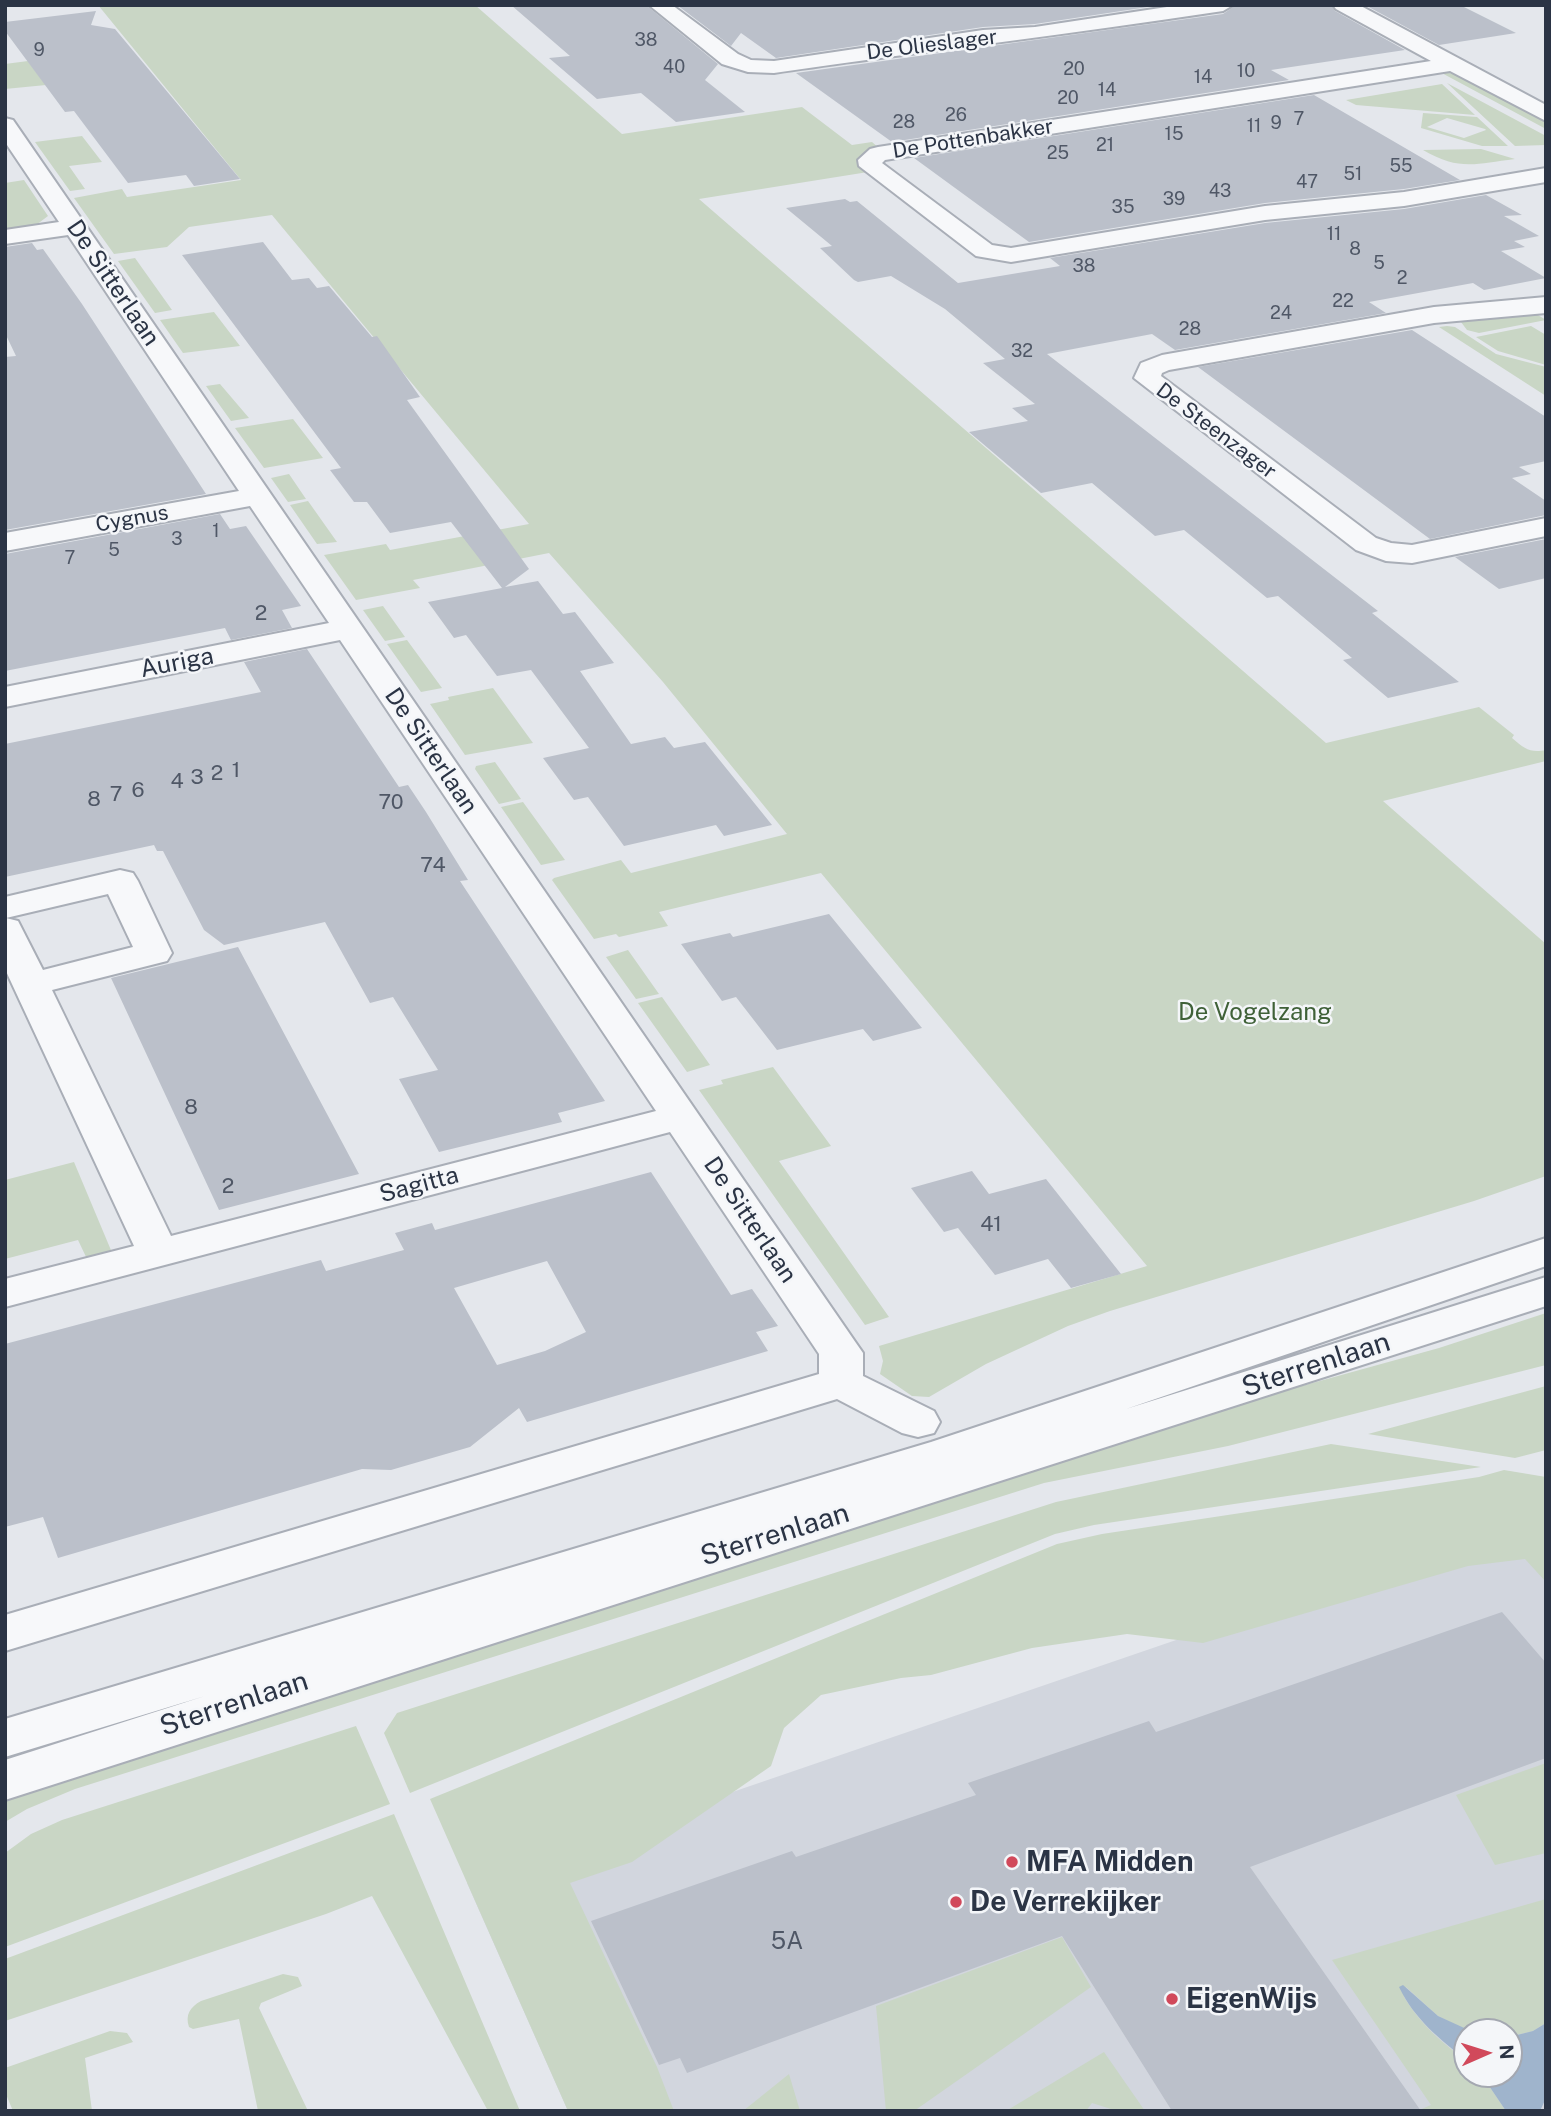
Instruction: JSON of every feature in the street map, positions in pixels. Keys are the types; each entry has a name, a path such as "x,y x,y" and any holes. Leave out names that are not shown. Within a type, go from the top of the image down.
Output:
{"street":[{"name":"De Olieslager","path":"660,5 730,59 748,66 774,66 983,36 1035,33 1223,5"},
{"path":"1343,5 1453,64 1540,106"},
{"name":"De Pottenbakker","path":"1453,64 878,154 870,160 871,166 985,251 1011,255 1265,213 1404,199 1546,175"},
{"name":"De Sitterlaan","path":"8,135 74,226 841,1353 841,1383"},
{"path":"5,237 74,226"},
{"name":"De Steenzager","path":"1546,305 1434,315 1162,363 1150,369 1147,378 1366,544 1385,552 1412,554 1546,527"},
{"name":"Cygnus","path":"5,542 258,496"},
{"name":"Auriga","path":"5,697 348,629"},
{"path":"5,908 120,881 154,953 31,984"},
{"path":"5,929 158,1253"},
{"name":"Sagitta","path":"5,1293 680,1117"},
{"name":"Sterrenlaan","path":"5,1738 947,1453 1546,1251"},
{"name":"Sterrenlaan","path":"5,1780 353,1666 951,1481 1546,1291"},
{"path":"5,1633 841,1383 918,1422"}],"shaded area":[{"path":"1541,1515 1546,1521 1546,2111 568,2111 467,1883"}],"green space":[{"name":"De Vogelzang","path":"98,5 475,5 622,134 802,107 852,145 872,142 880,149 858,158 858,164 868,172 699,199 1326,743 1479,707 1514,735 1512,738 1524,747 1536,751 1546,750 1546,761 1383,801 1546,944 1546,1176 1474,1201 1068,1326 986,1364 929,1397 912,1396 880,1374 883,1361 879,1346 1147,1266 821,873 659,912 668,926 619,937 616,934 594,939 552,880 554,878 621,860 631,873 787,834 663,682 549,553 413,580 420,588 356,600 324,555 386,544 390,550 529,524 272,215 189,227 167,247 114,254 74,198 122,189 127,197 241,180"},
{"path":"28,61 46,85 5,89 5,64"},
{"path":"1438,71 1460,75 1546,120 1546,129"},
{"path":"1447,83 1546,136 1546,145 1515,146"},
{"path":"1442,84 1475,115 1356,105 1346,100"},
{"path":"1423,113 1477,117 1508,146 1482,146 1421,128","holes":["1447,118 1485,129 1464,138 1427,127"]},
{"path":"82,136 102,162 69,166 85,189 70,191 35,142"},
{"path":"1481,149 1515,159 1467,164 1447,161 1423,150"},
{"path":"24,180 48,216 36,225 5,229 5,183"},
{"path":"135,258 172,310 155,313 118,261"},
{"path":"214,312 240,346 183,353 160,320"},
{"path":"1533,312 1546,320 1479,333 1467,330 1458,318"},
{"path":"1531,326 1546,335 1546,365 1498,351 1476,337"},
{"path":"1439,327 1455,327 1496,354 1546,367 1546,396"},
{"path":"220,384 249,418 231,421 206,386"},
{"path":"293,419 323,458 264,468 235,428"},
{"path":"289,474 306,499 288,502 271,478"},
{"path":"308,501 337,542 317,544 290,505"},
{"path":"383,606 405,637 385,641 363,610"},
{"path":"407,640 442,688 421,692 387,644"},
{"path":"493,688 533,743 465,755 430,704 449,700 448,697"},
{"path":"495,762 521,799 499,804 475,769 476,766"},
{"path":"523,802 565,860 541,865 501,807"},
{"path":"628,950 659,994 636,999 606,957"},
{"path":"662,997 710,1065 687,1072 638,1003"},
{"path":"773,1067 831,1146 779,1161 889,1317 865,1325 699,1090 723,1084 721,1080"},
{"path":"74,1162 113,1255 88,1261 78,1240 5,1259 5,1180"},
{"path":"1546,1313 1546,1365 1228,1446 1044,1483 75,1789 27,1809 5,1822 5,1793 1251,1400 1439,1348"},
{"path":"1546,1386 1546,1450 1515,1458 1368,1434"},
{"path":"1331,1444 1481,1467 1094,1525 1055,1534 410,1793 384,1733 397,1713 1056,1502"},
{"path":"1504,1470 1546,1477 1546,1582 1525,1559 1468,1566 1203,1643 1127,1634 1032,1648 931,1675 901,1678 821,1695 784,1728 771,1766 632,1862 570,1883 657,2067 674,2111 568,2111 430,1799 1057,1544 1102,1534 1479,1477"},
{"path":"356,1726 390,1804 5,1947 5,1853 31,1834 62,1820"},
{"path":"1546,1763 1546,1853 1495,1865 1456,1795"},
{"path":"394,1814 520,2111 488,2111 372,1896 326,1914 5,2021 5,1959"},
{"path":"1546,1899 1546,2023 1523,2034 1523,2018 1453,2018 1453,2024 1438,2016 1406,1987 1404,1997 1417,2016 1453,2050 1453,2088 1490,2088 1506,2111 1417,2111 1431,2105 1332,1960"},
{"path":"1062,1937 1091,1987 914,2111 886,2111 876,2006"},
{"path":"283,1974 298,1977 302,1986 261,2003 259,2008 308,2111 258,2111 239,2019 193,2029 189,2027 188,2015 201,2001"},
{"path":"110,2031 127,2033 133,2042 85,2058 92,2111 13,2111 5,2092 5,2068"},
{"path":"1104,2052 1145,2111 1111,2111 1092,2103 1086,2111 1006,2111"},
{"path":"789,2074 800,2111 743,2111"}],"water":[{"path":"1403,1985 1438,2016 1453,2023 1453,2049 1420,2019 1399,1987"},
{"path":"1546,2023 1546,2098 1540,2111 1506,2111 1490,2088 1523,2088 1523,2034"}],"building":[{"path":"511,5 646,5 718,64 705,80 745,112 676,122 641,93 597,99 549,58 570,56"},
{"path":"677,5 1161,5 1035,24 983,27 776,58 741,33 731,46"},
{"path":"1236,5 1331,5 1335,11 1405,50 1271,70 1289,80 892,142 796,73 1223,14"},
{"path":"1365,5 1460,5 1516,33 1439,45"},
{"path":"96,11 91,25 115,29 240,179 194,186 186,175 128,183 74,111 65,112 5,31 5,22"},
{"path":"1314,95 1460,180 1404,189 1265,203 1029,242 914,158"},
{"path":"1486,195 1522,215 1504,216 1539,236 1514,241 1525,247 1501,251 1546,278 1484,290 1473,283 1369,302 1386,313 1175,350 1152,334 1047,354 1378,611 1372,613 1459,682 1388,698 1343,660 1352,658 1278,596 1267,598 1184,530 1155,536 1092,483 1041,493 969,432 1028,421 1012,408 1035,404 983,363 1005,359 945,309 891,276 858,282 854,280 820,248 832,246 786,208 845,199 850,202 857,201 958,283 1060,266 1050,258 1265,223 1404,209"},
{"path":"263,242 292,280 309,278 317,288 329,286 372,337 377,336 420,397 407,400 529,569 505,587 538,581 563,614 575,612 614,663 580,671 631,744 665,737 674,748 705,742 772,825 724,836 716,825 624,846 588,797 574,800 543,758 589,748 531,670 497,676 466,635 454,638 428,602 502,588 451,522 390,533 367,502 354,502 330,470 341,468 182,255"},
{"path":"32,243 37,250 43,249 82,304 206,494 5,530 5,357 16,356 5,333 5,247"},
{"path":"1412,330 1546,417 1546,461 1519,467 1531,474 1512,478 1546,501 1546,515 1430,539 1198,367"},
{"path":"220,514 230,529 246,526 301,606 282,610 292,628 231,640 225,628 5,671 5,554"},
{"path":"1546,539 1546,578 1499,589 1455,557"},
{"path":"307,649 399,787 408,785 426,812 468,880 460,881 605,1101 558,1113 562,1122 439,1152 399,1079 438,1070 393,997 370,1003 325,922 224,945 204,930 163,851 157,851 154,845 5,877 5,744 261,692 244,662"},
{"path":"829,914 922,1028 873,1041 863,1029 777,1050 736,997 722,1001 681,944 730,933 733,937"},
{"path":"238,947 359,1174 219,1210 111,978"},
{"path":"972,1171 989,1194 1046,1179 1121,1274 1071,1288 1048,1259 995,1275 958,1228 944,1232 911,1188"},
{"path":"651,1172 731,1295 752,1289 778,1326 756,1332 768,1351 527,1422 519,1408 470,1447 391,1470 362,1469 58,1558 43,1517 5,1527 5,1344 321,1260 326,1271 404,1250 395,1233 432,1223 435,1230","holes":["547,1261 586,1332 545,1351 497,1365 454,1288"]},
{"name":"MFA Midden","path":"1502,1612 1546,1663 1546,1758 1250,1867 1421,2111 1172,2111 1062,1936 687,2073 680,2058 659,2065 591,1921 792,1851 796,1857 976,1795 968,1783 1149,1721 1156,1732"}],"place":[{"name":"MFA Midden","path":"1012,1862"},
{"name":"De Verrekijker","path":"956,1902"},
{"name":"EigenWijs","path":"1172,1999"}]}
